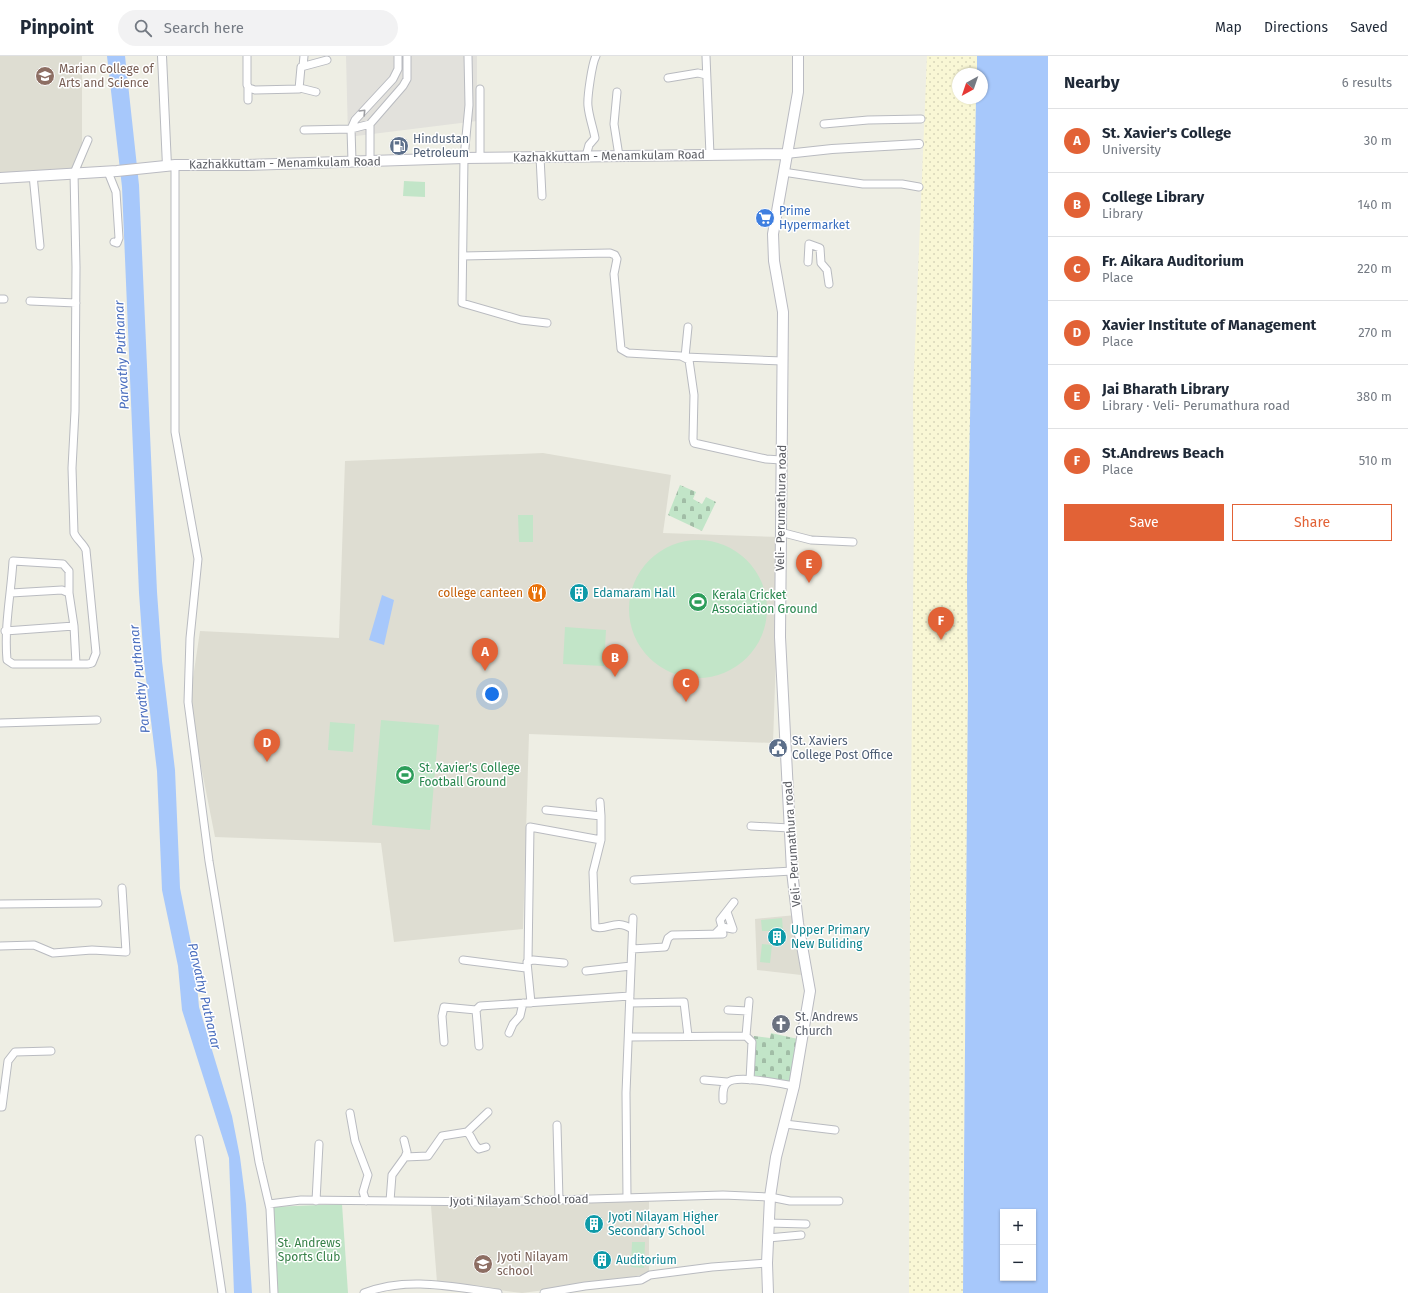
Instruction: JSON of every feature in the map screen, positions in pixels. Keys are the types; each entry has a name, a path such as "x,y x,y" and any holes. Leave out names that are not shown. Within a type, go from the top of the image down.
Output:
{"main road":[{"name":"Veli- Perumathura road","path":"768,1293 767,1263 770,1197 784,1124 794,1086 810,991 798,923 792,871 780,637 783,312 774,261 773,234 798,92 798,56"},
{"name":"Kazhakkuttam - Menamkulam Road","path":"0,178 33,175 113,172 171,166 352,161 370,162 480,157 786,154"}],"street":[{"path":"162,56 171,166 176,432 198,560 190,638 188,702 210,869 259,1162 269,1204 274,1293"},
{"path":"247,56 248,100"},
{"path":"300,88 301,69 303,66 304,56"},
{"path":"352,161 351,129 355,120 393,79 398,69 398,56"},
{"path":"304,130 351,129 370,124 403,86 406,79 407,56"},
{"path":"468,56 469,105 464,158 462,303 521,320 547,323"},
{"path":"586,156 589,145 595,138 588,105 593,71 592,64 596,56"},
{"path":"706,56 710,155"},
{"path":"303,66 327,60"},
{"path":"668,78 698,72 706,75"},
{"path":"248,87 255,90 298,90 300,88 316,92"},
{"path":"480,89 480,157"},
{"path":"617,92 614,124 619,156"},
{"path":"824,124 868,120 921,119"},
{"path":"370,124 370,162"},
{"path":"76,664 74,626 69,593 69,571 63,564 13,561 11,593 3,622 8,660 13,664 76,664 92,663 96,653 86,550 74,533 72,468 75,411 76,303 74,173 88,140"},
{"path":"786,154 832,149 919,144"},
{"path":"540,157 542,196"},
{"path":"113,172 119,238 117,243 114,242"},
{"path":"783,172 863,184 887,186 902,184 919,187"},
{"path":"33,175 40,246"},
{"path":"808,262 809,244 820,248 821,263 827,270 829,284"},
{"path":"463,256 613,253 617,257 614,274 621,349 628,353 783,361"},
{"path":"30,301 76,303"},
{"path":"688,327 685,357 690,363 694,395 694,443 766,459 781,460"},
{"path":"780,532 811,540 853,542"},
{"path":"11,593 62,590 69,593"},
{"path":"5,631 74,626"},
{"path":"0,723 97,720"},
{"path":"600,802 601,840 593,872 595,927 600,928 609,925 625,924 632,929"},
{"path":"546,810 601,816"},
{"path":"750,826 790,828"},
{"path":"509,1033 513,1024 520,1016 527,1003 526,968 528,960 530,827 601,840"},
{"path":"634,880 792,871"},
{"path":"0,946 34,945 53,953 92,950 126,952 122,888"},
{"path":"722,930 720,920 734,902"},
{"path":"0,904 98,903"},
{"path":"632,948 665,947 668,938 672,935 714,934 722,930 733,929 726,912"},
{"path":"627,1198 626,1093 633,918"},
{"path":"463,960 526,968"},
{"path":"528,960 564,963"},
{"path":"586,971 631,966"},
{"path":"479,1046 476,1010 477,1007 484,1005 630,1000 684,1002 688,1036"},
{"path":"746,1036 749,1002"},
{"path":"444,1042 442,1016 444,1007 476,1010"},
{"path":"728,1010 748,1012"},
{"path":"629,1037 746,1036 752,1042 750,1080"},
{"path":"0,1107 2,1107 8,1061 15,1052 51,1050"},
{"path":"704,1080 727,1082 732,1080 750,1080 794,1086"},
{"path":"723,1100 724,1088 727,1082"},
{"path":"405,1157 428,1156 442,1136 467,1132 488,1112"},
{"path":"350,1113 355,1141 368,1175 363,1192 366,1201"},
{"path":"784,1124 835,1130"},
{"path":"557,1125 559,1200"},
{"path":"467,1132 471,1135 474,1145 479,1149 486,1147"},
{"path":"199,1139 222,1293"},
{"path":"390,1201 392,1175 407,1152 404,1140"},
{"path":"316,1201 319,1144"},
{"name":"Jyoti Nilayam School road","path":"269,1204 287,1201 559,1200 576,1198 723,1195 770,1197 790,1201 839,1201"},
{"path":"768,1223 806,1224"},
{"path":"768,1238 801,1235"},
{"path":"544,1293 576,1290 641,1280 650,1275 712,1267 767,1263"},
{"path":"364,1293 376,1288 399,1284 430,1283 498,1293"}],"shaded area":[{"path":"0,56 82,56 82,171 0,176"},
{"path":"346,56 477,56 477,121 348,137"},
{"path":"543,453 671,475 663,533 780,537 773,743 529,734 523,929 394,942 381,843 215,837 189,705 200,631 339,638 345,461"},
{"path":"796,915 801,975 757,970 755,919"},
{"path":"649,1200 649,1273 614,1281 522,1293 437,1282 431,1206"}],"sand":[{"path":"927,56 977,56 977,68 952,68 952,104 976,104 977,129 967,581 968,682 963,1293 909,1293 910,896 914,516 913,395"}],"green space":[{"path":"404,181 425,182 425,197 403,196"},
{"path":"680,485 696,492 693,499 702,504 706,497 716,502 702,531 668,515"},
{"path":"518,515 533,515 533,542 519,542"},
{"name":"Kerala Cricket Association Ground","path":"705,540 731,548 747,560 756,571 762,583 766,595 766,623 762,635 756,647 747,658 736,667 724,673 712,677 691,678 672,673 660,667 649,658 640,647 630,623 629,602 634,583 640,571 649,560 660,551 684,541"},
{"path":"565,627 606,630 604,666 563,664"},
{"name":"St. Xavier's College Football Ground","path":"381,720 439,725 430,830 372,825"},
{"path":"330,722 355,724 353,752 328,750"},
{"path":"782,918 783,931 762,931 761,920"},
{"path":"762,944 772,945 770,963 760,962"},
{"path":"771,1033 798,1039 790,1083 753,1078 751,1073 754,1036 770,1038"},
{"name":"St. Andrews Sports Club","path":"342,1204 348,1293 276,1293 272,1207"},
{"path":"632,1242 645,1242 644,1268 631,1267"}],"water":[{"path":"107,56 125,56 139,185 157,592 162,661 175,770 180,888 195,963 199,1007 232,1116 240,1157 246,1204 252,1293 234,1293 229,1158 182,1010 178,966 162,890 157,771 144,662 139,593 122,187"},
{"path":"977,56 1048,56 1048,1293 963,1293 968,682 967,581 976,104 988,104 988,68 977,68"},
{"path":"382,595 394,600 384,645 369,640"}],"place":[{"name":"Marian College of Arts and Science","path":"45,76"},
{"name":"Hindustan Petroleum","path":"399,146"},
{"name":"Prime Hypermarket","path":"765,218"},
{"name":"Jai Bharath Library","path":"809,583"},
{"name":"college canteen","path":"537,593"},
{"name":"Edamaram Hall","path":"579,593"},
{"name":"Kerala Cricket Association Ground","path":"698,602"},
{"name":"St.Andrews Beach","path":"941,640"},
{"name":"St. Xavier's College","path":"485,671"},
{"name":"College Library","path":"615,677"},
{"name":"Fr. Aikara Auditorium","path":"686,702"},
{"name":"St. Xaviers College Post Office","path":"778,748"},
{"name":"Xavier Institute of Management","path":"267,762"},
{"name":"St. Xavier's College Football Ground","path":"405,775"},
{"name":"Upper Primary New Buliding","path":"777,937"},
{"name":"St. Andrews Church","path":"781,1024"},
{"name":"Jyoti Nilayam Higher Secondary School","path":"594,1224"},
{"name":"Auditorium","path":"602,1260"},
{"name":"Jyoti Nilayam school","path":"483,1264"}],"water label":[{"name":"Parvathy Puthanar","path":"121,355"},
{"name":"Parvathy Puthanar","path":"139,679"},
{"name":"Parvathy Puthanar","path":"205,996"}]}
